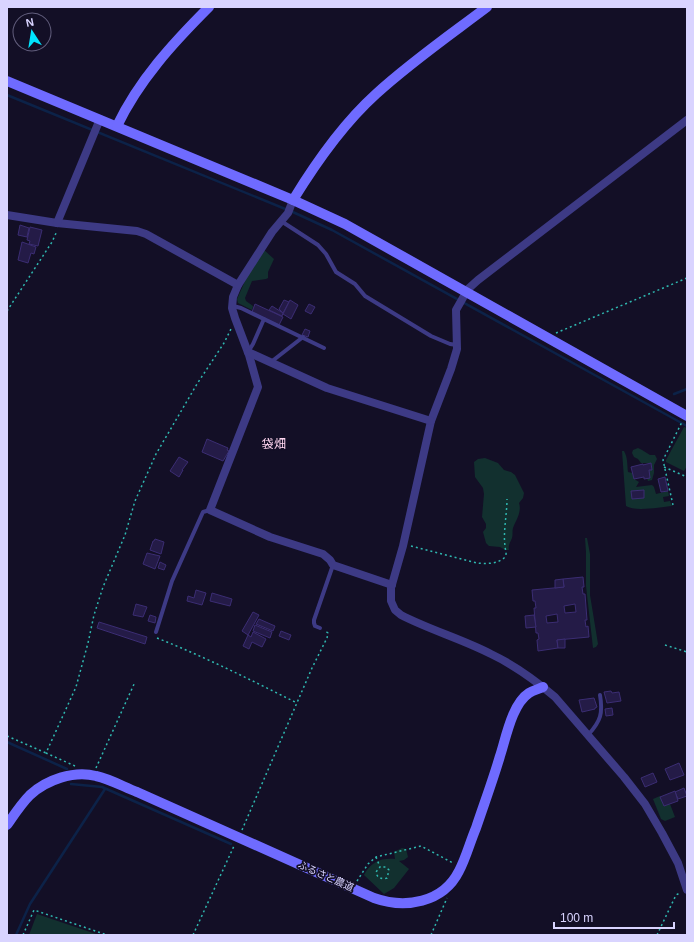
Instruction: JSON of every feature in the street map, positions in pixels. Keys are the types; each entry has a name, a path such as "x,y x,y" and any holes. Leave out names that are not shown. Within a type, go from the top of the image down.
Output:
{"street":[{"path":"117,126 135,92 159,60 209,7"},
{"path":"392,585 333,565 323,554 270,537 210,510 258,387 248,352 235,318 233,297 238,285 263,244 281,221 303,183 350,121 375,94 487,7"},
{"path":"7,81 97,127 117,126 290,207 345,224 463,298 545,337 684,420"},
{"path":"685,890 675,857 660,828 645,804 624,777 555,697 508,663 490,653 401,615 395,610 391,601 392,585 403,544 431,421 451,369 457,345 456,310 463,298 478,280 687,120"},
{"path":"59,224 97,127"},
{"path":"7,215 59,224 129,230 146,234 238,285"},
{"path":"248,352 327,388 431,421"},
{"name":"ふるさと農道","path":"7,825 29,796 44,785 63,777 89,775 103,778 137,792 382,901 402,904 415,903 431,898 445,888 462,867 517,707 529,693 543,687"}],"lane":[{"path":"281,221 318,245 326,254 336,272 355,284 365,296 431,336 450,344 457,345"},
{"path":"233,306 324,348"},
{"path":"248,352 264,319"},
{"path":"271,362 303,337"},
{"path":"156,632 174,575 203,512 210,510"},
{"path":"320,628 315,626 314,620 333,565"},
{"path":"588,735 600,717 602,706 600,695"}],"path":[{"path":"7,310 52,242 59,224"},
{"path":"545,337 687,278"},
{"path":"46,753 76,688 94,615 103,587 125,535 135,501 156,454 197,384 224,343 235,318"},
{"path":"673,505 663,460 684,420"},
{"path":"664,467 687,477"},
{"path":"403,544 478,563 488,564 505,557 507,499"},
{"path":"193,935 238,838 328,635 328,633 320,628"},
{"path":"156,632 156,637 193,652 297,703"},
{"path":"665,645 687,652"},
{"path":"7,736 80,768 89,775 135,682"},
{"path":"352,888 365,868 376,857 420,846 462,867"},
{"path":"376,857 380,867"},
{"path":"380,867 386,867 389,870 387,878 380,879 377,876 376,872 380,867"},
{"path":"431,935 452,887 452,881"},
{"path":"657,935 676,895 685,890"},
{"path":"23,935 34,910 107,935"}],"green space":[{"path":"263,249 274,259 268,272 268,278 252,281 245,298 246,301 253,306 252,310 238,303 237,299 250,270"},
{"path":"684,427 687,428 687,466 684,471 666,462 666,460"},
{"path":"638,448 650,455 655,455 657,459 654,465 652,480 648,481 647,478 650,476 649,470 652,469 651,463 641,463 632,453 633,450"},
{"path":"622,451 624,451 626,456 628,472 632,473 634,479 639,482 636,487 652,485 656,494 668,491 669,496 663,497 664,502 670,501 672,506 635,509 626,506"},
{"path":"485,458 498,463 504,470 515,475 524,493 523,498 519,503 519,513 513,528 509,550 489,546 486,543 483,532 486,528 486,524 482,517 484,494 483,488 475,477 474,462 478,459"},
{"path":"585,538 587,538 590,554 590,595 598,644 593,648 586,586"},
{"path":"660,796 664,806 670,804 675,817 665,821 661,819 653,799"},
{"path":"402,848 406,849 408,857 399,861 409,869 394,888 384,894 364,875 376,862 385,859 395,859 394,852"},
{"path":"37,914 99,935 29,935"}],"building":[{"path":"20,225 29,228 27,237 18,235"},
{"path":"30,227 42,230 38,246 29,244 30,241 27,240"},
{"path":"22,242 36,247 34,254 31,253 28,263 18,260"},
{"path":"284,300 289,302 283,313 279,309"},
{"path":"290,300 298,305 291,319 283,314"},
{"path":"255,304 283,317 279,325 252,312"},
{"path":"309,304 315,307 311,314 305,311"},
{"path":"272,306 283,313 282,316 269,310"},
{"path":"305,329 310,331 308,337 302,335"},
{"path":"207,439 228,448 227,450 229,451 223,461 202,452"},
{"path":"179,457 188,462 179,477 170,471"},
{"path":"651,463 652,470 649,470 650,478 644,479 644,477 634,479 631,467"},
{"path":"665,477 668,491 661,492 658,479"},
{"path":"644,490 644,498 632,499 631,491"},
{"path":"155,539 164,542 161,554 150,550"},
{"path":"147,553 160,556 155,569 143,564"},
{"path":"160,562 166,565 164,570 158,568"},
{"path":"583,577 584,587 582,587 583,594 585,594 587,620 585,620 586,627 588,626 589,637 557,640 558,648 538,651 537,640 539,639 538,633 536,633 534,608 536,608 535,601 533,601 532,590 564,587 563,579","holes":["575,604 576,612 565,613 564,606","557,614 558,622 547,623 546,616"]},
{"path":"563,579 564,587 555,588 555,580"},
{"path":"196,590 206,593 202,605 187,601 188,596 194,598"},
{"path":"212,593 232,599 230,606 210,601"},
{"path":"136,604 147,607 143,617 133,615"},
{"path":"253,612 259,615 248,635 242,631"},
{"path":"150,615 156,617 155,623 148,621"},
{"path":"534,615 536,627 526,628 525,616"},
{"path":"259,619 275,626 273,631 256,624"},
{"path":"99,622 147,637 145,644 97,628"},
{"path":"255,625 272,632 270,638 253,631"},
{"path":"281,631 291,635 289,640 279,636"},
{"path":"253,632 266,639 262,647 252,642 249,649 243,646 248,635 251,637"},
{"path":"565,639 565,648 558,648 557,640"},
{"path":"611,691 612,693 619,692 621,701 607,703 604,692"},
{"path":"594,698 597,707 595,709 582,712 579,700"},
{"path":"612,708 613,715 606,716 605,709"},
{"path":"679,763 684,775 670,780 665,769"},
{"path":"653,773 657,782 645,787 641,778"},
{"path":"684,788 687,796 678,799 675,792"},
{"path":"675,791 678,801 664,806 660,797"}],"waterway":[{"path":"7,95 295,213 332,230 687,426"},
{"path":"674,394 687,389"},
{"path":"7,742 67,769"},
{"path":"71,784 102,787 231,844"},
{"path":"16,935 30,904 105,789"}],"district":[{"name":"袋畑","path":"274,444"}]}
